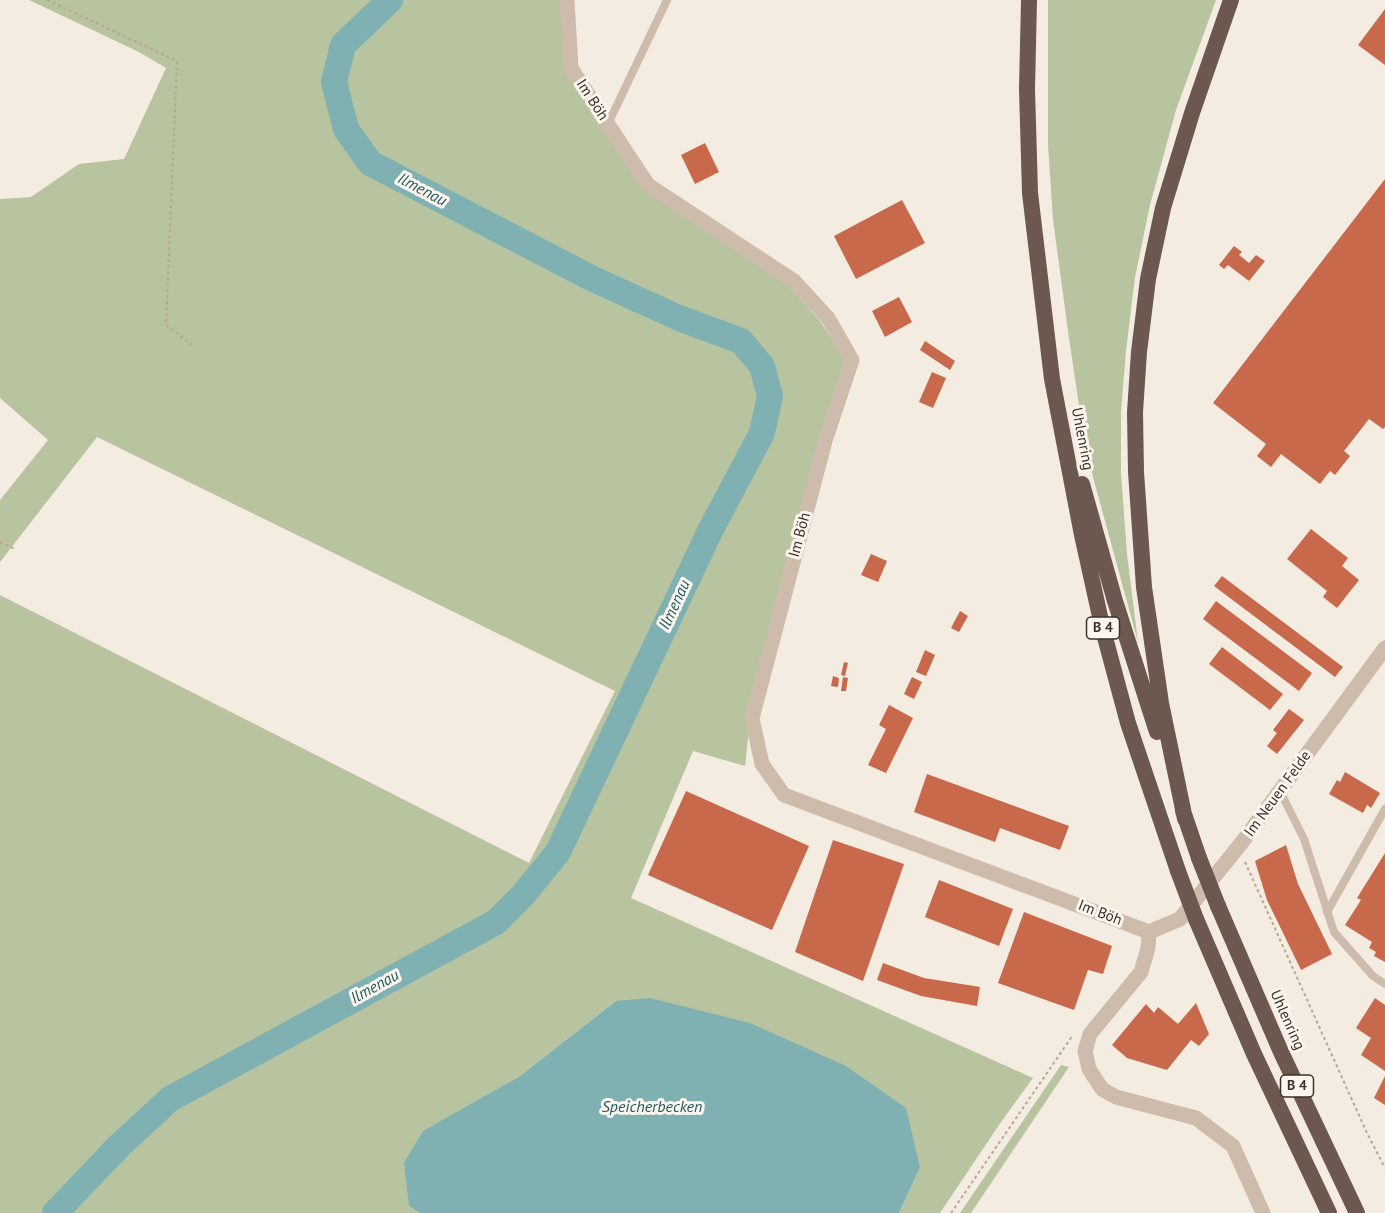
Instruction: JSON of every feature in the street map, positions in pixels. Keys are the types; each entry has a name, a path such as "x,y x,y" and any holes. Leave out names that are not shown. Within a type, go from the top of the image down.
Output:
{"highway":[{"path":"1022,0 1027,39"},
{"name":"Uhlenring","path":"1029,0 1027,39 1030,193 1052,379 1103,630 1128,723 1196,919 1254,1054 1329,1213"},
{"path":"1185,819 1161,703 1144,587 1136,472 1135,412 1148,279 1163,208 1192,113 1231,0"},
{"name":"B 4","path":"1052,379 1115,601 1185,819"},
{"name":"Uhlenring","path":"1185,819 1218,906 1281,1052 1357,1213"}],"street":[{"name":"Im Böh","path":"567,0 571,68 648,185 794,281 828,318 852,360 825,441 752,718 762,764 784,795 1154,930"},
{"name":"Im Neuen Felde","path":"1154,930 1180,919 1243,841 1385,648"},
{"path":"1154,930 1141,972 1090,1034 1085,1051 1089,1070 1102,1089 1116,1097 1196,1118 1233,1146 1263,1213"}],"lane":[{"path":"608,124 667,0"},
{"path":"1280,791 1304,839 1334,932 1373,976 1385,984"},
{"path":"1327,912 1385,809"}],"path":[{"path":"47,0 177,61 166,325 192,345"},
{"path":"0,542 15,549"},
{"path":"1243,841 1243,858 1385,1168"},
{"path":"951,1213 1075,1032 1090,1034"}],"green space":[{"path":"29,0 563,0 567,72 646,189 788,285 820,321 845,360 752,701 745,766 693,751 631,898 1033,1078 940,1213 899,1213 920,1167 616,1001 520,1076 423,1132 409,1206 420,1213 0,1213 0,595 529,863 615,691 97,437 0,562 0,500 48,440 0,398 0,199 31,197 79,164 124,159 166,68 139,52"},
{"path":"1048,0 1216,0 1176,110 1150,205 1135,277 1126,351 1121,412 1121,473 1127,554 1138,642 1093,477 1069,338 1053,220 1048,145"},
{"path":"1061,1065 1069,1067 971,1213 960,1213"}],"water":[{"name":"Speicherbecken","path":"650,998 750,1023 846,1066 906,1108 920,1167 899,1213 420,1213 409,1206 404,1163 423,1131 520,1076 616,1001"}],"building":[{"path":"1385,9 1385,65 1358,45"},
{"path":"705,143 719,172 695,184 681,155"},
{"path":"1385,179 1385,427 1383,429 1369,419 1344,451 1350,456 1335,475 1330,471 1320,484 1281,454 1271,467 1257,456 1266,444 1213,403"},
{"path":"902,200 925,243 856,279 834,236"},
{"path":"1234,246 1242,252 1239,255 1249,263 1256,255 1265,261 1249,281 1228,265 1224,269 1219,265"},
{"path":"899,297 912,322 885,337 872,311"},
{"path":"925,341 955,361 950,370 920,350"},
{"path":"932,372 946,378 933,408 919,402"},
{"path":"1311,529 1348,558 1342,566 1359,580 1337,608 1323,597 1327,591 1287,559"},
{"path":"871,554 887,561 878,582 861,575"},
{"path":"1222,576 1343,667 1335,677 1214,586"},
{"path":"1216,601 1312,673 1299,691 1203,619"},
{"path":"960,611 968,616 959,632 951,628"},
{"path":"1222,647 1283,694 1270,710 1209,664"},
{"path":"925,650 935,655 926,676 916,672"},
{"path":"844,662 848,663 845,676 841,675"},
{"path":"833,676 839,678 838,687 831,686"},
{"path":"843,677 848,678 846,691 841,691"},
{"path":"912,677 922,682 914,699 904,694"},
{"path":"889,705 913,718 886,773 868,765 886,729 879,725"},
{"path":"1289,709 1304,720 1277,754 1267,746 1277,733 1273,730"},
{"path":"1345,772 1380,793 1371,808 1367,805 1363,813 1329,794 1337,780 1340,782"},
{"path":"927,774 1069,826 1060,850 1000,828 995,842 914,812"},
{"path":"686,791 809,846 772,930 648,875"},
{"path":"833,840 904,864 863,981 795,952"},
{"path":"1286,845 1298,884 1332,954 1301,970 1267,900 1255,861"},
{"path":"1385,853 1385,962 1374,956 1376,952 1369,948 1372,942 1345,925 1361,900 1357,898"},
{"path":"939,880 1013,909 999,946 925,917"},
{"path":"1024,912 1112,946 1103,974 1088,970 1074,1010 998,983"},
{"path":"883,963 924,978 980,987 977,1006 921,996 877,980"},
{"path":"1375,998 1385,1005 1385,1071 1361,1055 1371,1038 1356,1028"},
{"path":"1196,1003 1209,1034 1199,1046 1191,1040 1167,1070 1127,1058 1112,1045 1146,1004 1154,1013 1158,1007 1178,1024"},
{"path":"1385,1076 1385,1105 1374,1098"}],"waterway":[{"name":"Ilmenau","path":"55,1213 120,1145 170,1099 496,922 523,895 558,852 711,529 762,433 770,396 762,366 741,341 679,318 593,279 370,163 346,129 334,82 343,45 390,0"}]}
